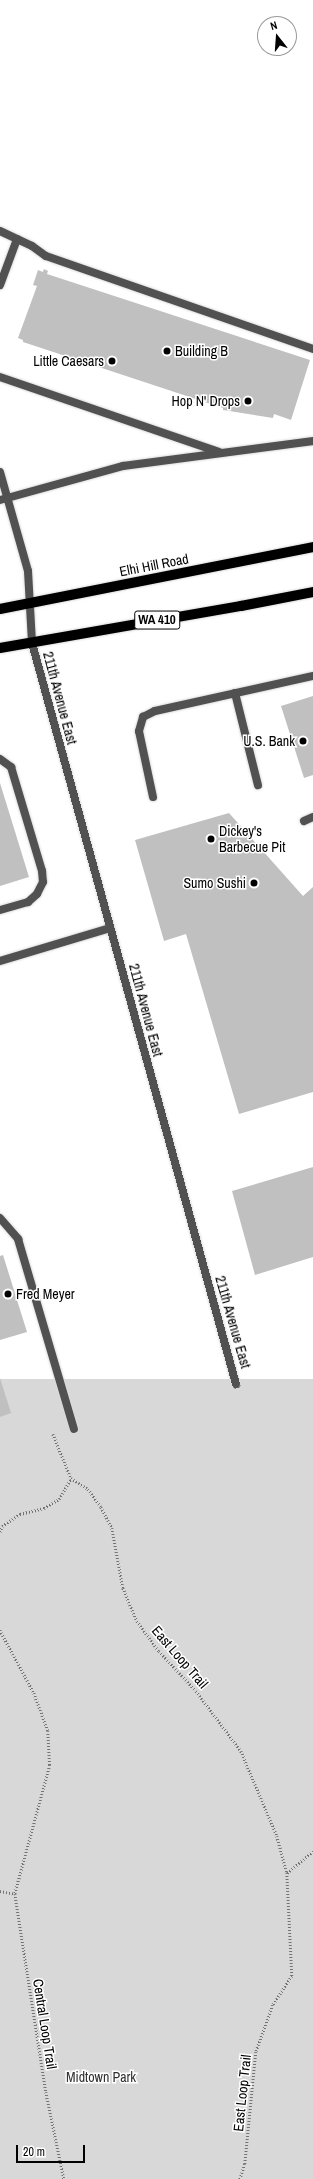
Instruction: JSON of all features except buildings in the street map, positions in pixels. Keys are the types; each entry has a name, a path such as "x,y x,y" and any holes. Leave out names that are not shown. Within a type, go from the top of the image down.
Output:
{"main road":[{"name":"Elhi Hill Road","path":"0,609 30,605 313,547"},
{"name":"WA 410","path":"0,648 313,592"}],"street":[{"path":"0,231 46,256 313,349"},
{"path":"0,285 17,239"},
{"path":"0,377 222,453"},
{"path":"4,499 123,466 313,442"},
{"name":"211th Avenue East","path":"0,472 4,499 28,571 32,643 236,1384"},
{"path":"154,797 139,730 143,717 155,711 313,676"},
{"path":"235,693 258,785"},
{"path":"0,759 11,766 42,871 43,882 37,894 28,902 0,910"},
{"path":"304,821 313,817"},
{"path":"0,961 110,928"},
{"path":"0,1218 18,1239 74,1429"}],"path":[{"path":"0,1532 2,1526 20,1514 44,1508 59,1499 71,1478 53,1434"},
{"name":"East Loop Trail","path":"71,1478 88,1489 101,1507 112,1528 123,1588 137,1621 159,1651 196,1691 241,1751 277,1836 287,1873 292,1976 273,2005 256,2052 245,2164 240,2179"},
{"name":"Central Loop Trail","path":"0,1630 34,1693 48,1731 50,1765 16,1894 46,2092 64,2179"},
{"path":"287,1873 313,1851"},
{"path":"0,1891 16,1894"}],"green space":[{"name":"Midtown Park","path":"0,1379 313,1379 313,2179 0,2179"}],"place":[{"name":"Building B","path":"167,351"},
{"name":"Little Caesars","path":"112,361"},
{"name":"Hop N' Drops","path":"248,401"},
{"name":"U.S. Bank","path":"303,741"},
{"name":"Dickey's Barbecue Pit","path":"211,839"},
{"name":"Sumo Sushi","path":"254,883"},
{"name":"Fred Meyer","path":"8,1294"}]}
